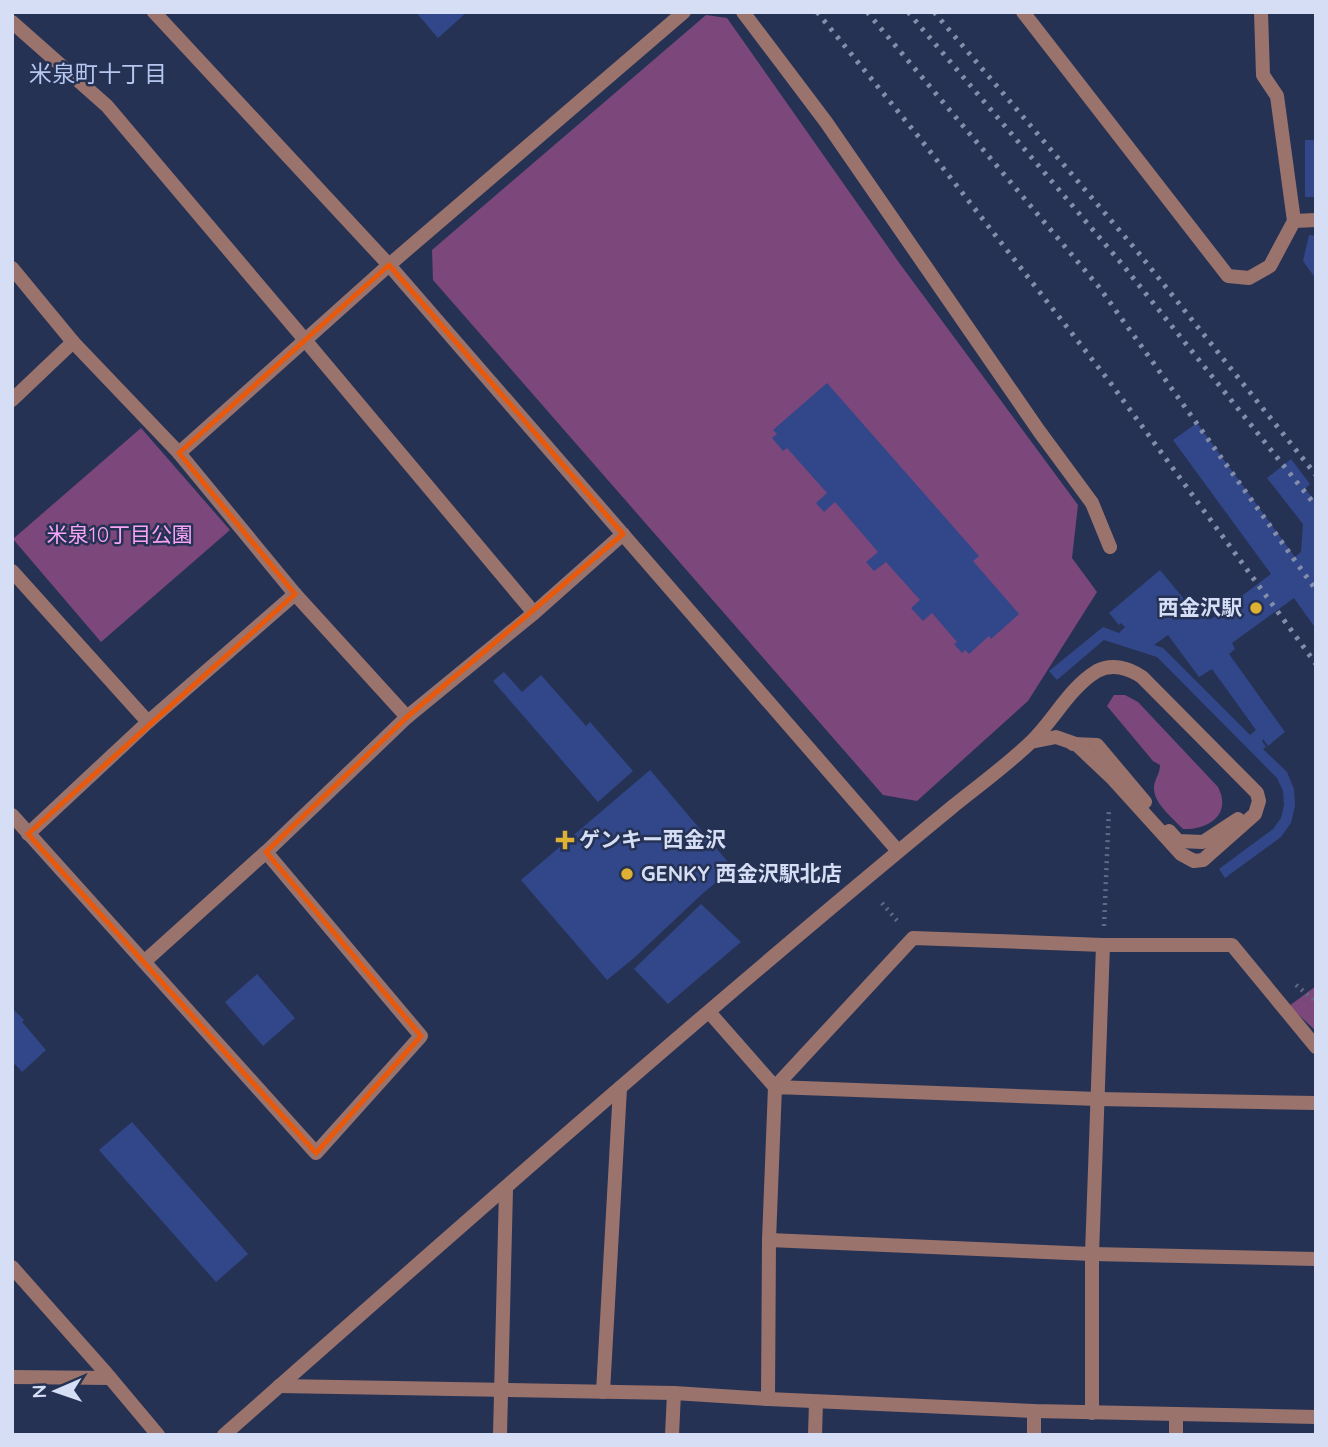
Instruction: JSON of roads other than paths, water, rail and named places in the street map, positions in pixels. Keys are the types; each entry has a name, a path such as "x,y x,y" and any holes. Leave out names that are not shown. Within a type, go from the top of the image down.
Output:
{"street":[{"path":"154,12 389,265 898,852"},
{"path":"179,453 389,265 684,12"},
{"path":"743,12 826,122 1039,431 1092,503 1110,547"},
{"path":"1023,12 1227,276 1249,278 1270,265 1294,221 1277,96 1264,75 1261,12"},
{"path":"12,23 107,106 534,613"},
{"path":"1294,221 1316,220"},
{"path":"12,268 73,342 179,453 295,594 407,717"},
{"path":"12,400 73,342"},
{"path":"144,962 260,858 407,717 534,613 623,534"},
{"path":"12,571 148,722"},
{"path":"29,834 148,722 295,594"},
{"path":"224,1435 620,1088 1031,742 1073,691 1099,670 1135,674 1252,790 1248,812 1203,842 1178,841 1097,745 1031,742"},
{"path":"12,816 316,1153 421,1036 266,852 260,858"},
{"path":"768,1399 769,1240 775,1087 913,938 1103,945 1231,945 1316,1047"},
{"path":"1092,1413 1092,1254 1103,945"},
{"path":"709,1012 775,1087 1097,1100 1316,1103"},
{"path":"603,1392 620,1088"},
{"path":"500,1435 506,1189"},
{"path":"769,1240 1092,1254 1316,1259"},
{"path":"12,1267 158,1435"},
{"path":"12,1377 110,1378"},
{"path":"279,1386 674,1393 1034,1411 1316,1417"},
{"path":"672,1435 674,1393"},
{"path":"815,1435 816,1402"},
{"path":"1034,1411 1034,1435"},
{"path":"1176,1435 1177,1415"}],"railway":[{"path":"817,12 918,136 1109,381 1316,664"},
{"path":"867,12 1099,287 1316,590"},
{"path":"908,12 1122,264 1316,506"},
{"path":"934,12 1137,251 1316,475"}],"place":[{"name":"西金沢駅","path":"1256,608"},
{"name":"ゲンキー西金沢","path":"565,840"},
{"name":"GENKY 西金沢駅北店","path":"627,874"}],"district":[{"name":"米泉町十丁目","path":"98,74"}],"park label":[{"name":"米泉10丁目公園","path":"120,535"}]}
